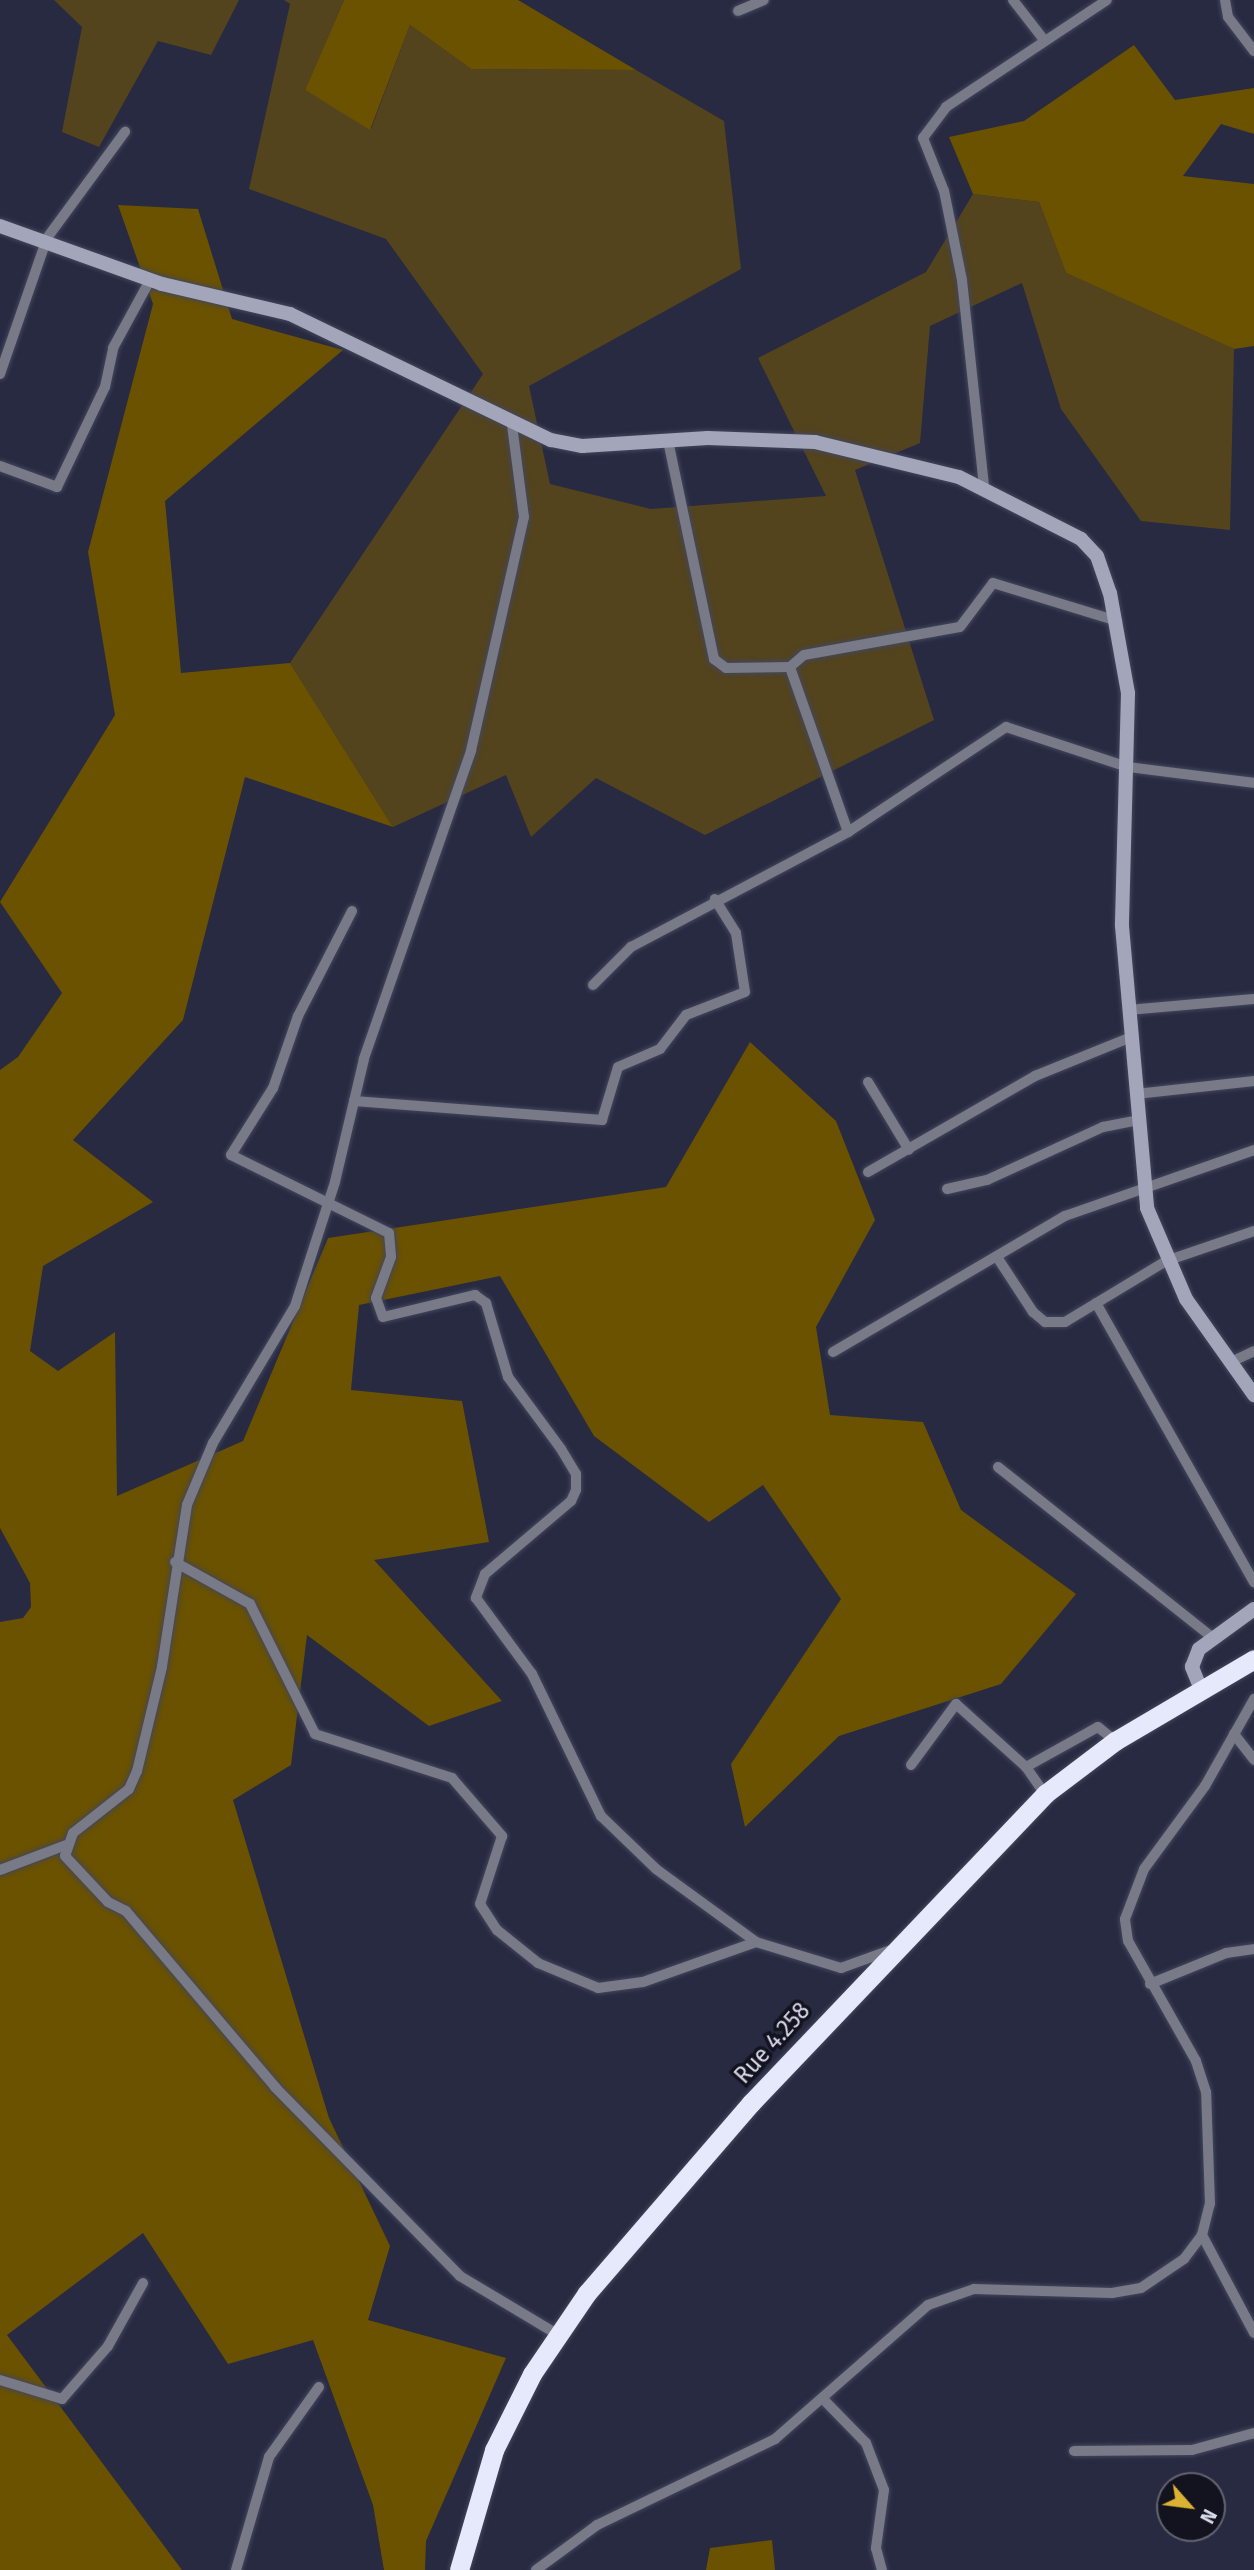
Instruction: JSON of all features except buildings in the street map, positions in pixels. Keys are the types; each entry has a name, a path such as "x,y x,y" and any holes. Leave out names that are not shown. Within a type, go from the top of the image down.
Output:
{"highway":[{"name":"Rue 4.258","path":"459,2570 494,2450 557,2334 751,2103 891,1950 1045,1794 1115,1741 1200,1687 1254,1659"}],"street":[{"path":"738,11 764,0"},
{"path":"1013,0 1044,40"},
{"path":"984,486 962,280 944,191 923,138 946,107 1107,0"},
{"path":"1225,0 1228,17 1254,51"},
{"path":"0,374 47,238 125,132"},
{"path":"0,226 47,238 150,280 329,330 512,425 582,446 668,441 815,442 984,486 1081,539 1097,556 1117,621 1128,693 1128,767 1122,901 1129,1038 1144,1186 1166,1261 1254,1395"},
{"path":"0,466 57,487 105,387 113,348 150,280"},
{"path":"0,1870 66,1845 129,1789 137,1771 162,1667 175,1562 192,1490 222,1427 279,1341 327,1208 354,1101 471,751 493,666 524,517 512,425"},
{"path":"668,441 714,659 726,668 790,667 804,655 960,626 993,583 1117,621"},
{"path":"790,667 848,832"},
{"path":"593,985 631,947 715,899 848,832 1006,727 1128,767 1254,783"},
{"path":"354,1101 601,1120 618,1067 660,1049 686,1015 745,992 736,933 715,899"},
{"path":"352,911 298,1016 273,1088 231,1155 327,1208 389,1233 391,1257 376,1298 383,1317 475,1295 486,1303 508,1377 561,1448 576,1474 576,1490 571,1501 485,1574 479,1610 532,1674 601,1816 656,1869 757,1942 841,1968 891,1950"},
{"path":"1128,1010 1254,999"},
{"path":"868,1172 1035,1076 1129,1038"},
{"path":"1136,1094 1254,1081"},
{"path":"868,1082 909,1150"},
{"path":"947,1189 987,1180 1103,1127 1138,1120"},
{"path":"833,1352 1065,1216 1144,1186 1254,1150"},
{"path":"997,1257 1045,1322 1065,1322 1166,1261 1254,1231"},
{"path":"1096,1303 1254,1582"},
{"path":"1233,1361 1254,1351"},
{"path":"998,1467 1212,1637"},
{"path":"175,1562 250,1604 315,1734 452,1778 502,1836 480,1904 497,1930 538,1963 598,1988 643,1982 757,1942"},
{"path":"1200,1687 1194,1658 1212,1637 1254,1609"},
{"path":"536,2570 597,2525 775,2439 825,2401 904,2320 929,2305 974,2290 1112,2293 1141,2288 1184,2259 1202,2235 1210,2204 1206,2092 1196,2061 1128,1941 1128,1903 1254,1699"},
{"path":"911,1765 956,1704 1026,1767 1045,1794"},
{"path":"1026,1767 1098,1727 1115,1741"},
{"path":"1234,1734 1254,1760"},
{"path":"66,1845 77,1869 179,1967 275,2087 460,2276 557,2334"},
{"path":"1150,1984 1226,1953 1254,1949"},
{"path":"1202,2235 1254,2333"},
{"path":"0,2380 62,2399 108,2346 143,2283"},
{"path":"236,2570 269,2456 319,2386"},
{"path":"825,2401 866,2443 884,2490 876,2548 882,2570"},
{"path":"1074,2451 1192,2450 1254,2433"}],"shaded area":[{"path":"54,0 239,0 211,55 158,41 99,147 62,132 82,27"},
{"path":"284,0 344,0 305,90 371,129 410,25 471,69 636,70 724,121 741,269 529,386 550,484 651,509 826,496 758,358 926,272 973,194 1039,202 1066,273 1234,349 1230,530 1141,521 1061,409 1022,283 930,326 920,443 855,470 934,720 705,835 596,778 531,837 506,775 393,827 290,663 483,374 386,239 249,189 290,4"},
{"path":"344,0 518,0 636,70 471,69 410,25 370,130 305,90"},
{"path":"1134,45 1175,100 1254,88 1254,134 1221,124 1183,176 1254,184 1254,346 1234,349 1066,273 1039,202 973,194 949,137 1024,121"},
{"path":"118,205 198,209 232,319 343,350 165,501 181,673 290,663 393,827 245,777 183,1020 73,1140 153,1202 43,1266 30,1351 58,1371 115,1332 117,1496 243,1441 328,1238 666,1187 750,1042 836,1121 875,1220 816,1327 830,1415 923,1422 961,1510 1076,1594 1001,1684 839,1736 745,1827 731,1764 841,1599 763,1485 709,1522 594,1436 500,1276 359,1305 351,1390 462,1401 489,1542 374,1560 502,1701 429,1726 307,1635 291,1765 233,1800 329,2118 390,2246 368,2320 506,2358 426,2541 425,2570 384,2570 373,2505 313,2340 228,2364 143,2233 7,2335 182,2570 0,2570 0,1622 23,1618 31,1607 30,1583 0,1528 0,1070 18,1057 62,993 0,902 115,715 88,552 153,304"},
{"path":"772,2540 775,2570 706,2570 710,2548"}]}
